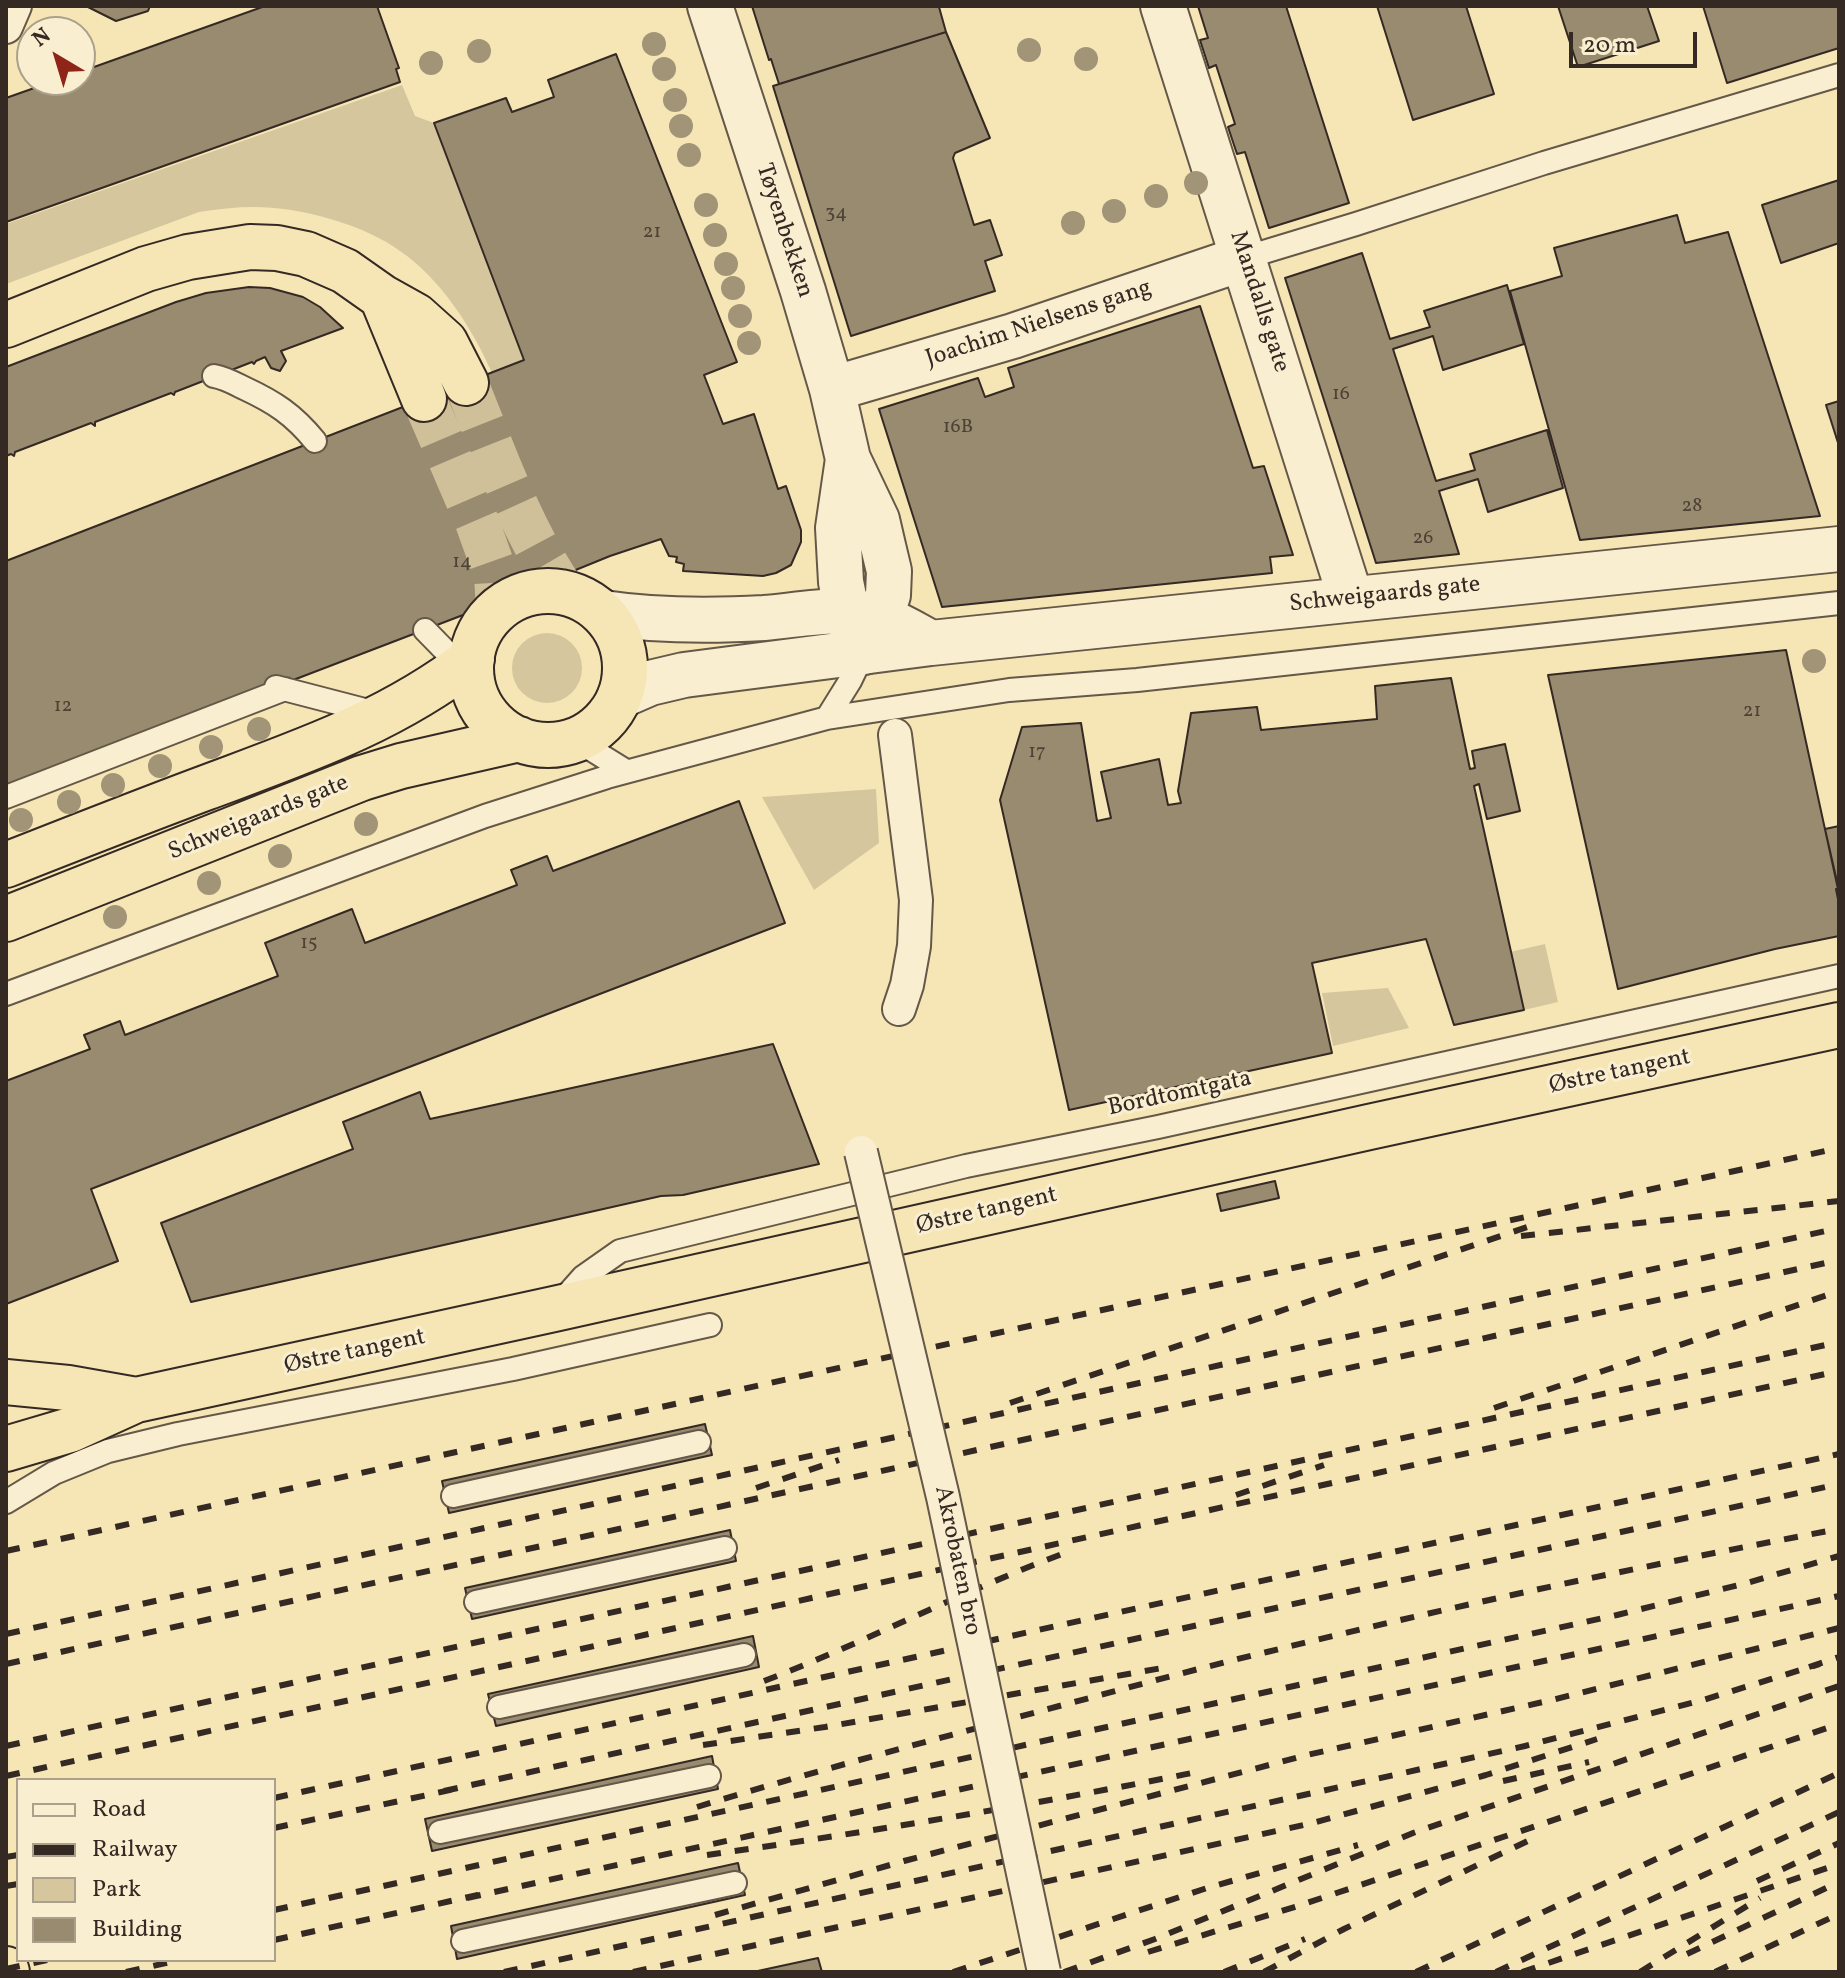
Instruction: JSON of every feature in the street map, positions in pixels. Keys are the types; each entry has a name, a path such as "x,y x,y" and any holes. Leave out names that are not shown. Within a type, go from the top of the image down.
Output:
{"highway":[{"path":"6,325 146,269 188,257 250,247 277,248 306,254 345,271 416,316 445,342 466,383"},
{"path":"382,297 424,399"},
{"path":"546,591 578,597 603,613 616,631 624,652 625,675 620,696 603,723 576,740 547,744 519,739 496,725 475,692 468,668 476,641 485,624 498,610 528,593 546,591"},
{"name":"Schweigaards gate","path":"6,865 332,741 468,668"},
{"name":"Schweigaards gate","path":"6,919 362,778 519,739"},
{"name":"Østre tangent","path":"6,1449 70,1430 136,1400 1839,1025"},
{"name":"Østre tangent","path":"6,1382 68,1388 136,1400"}],"street":[{"path":"6,27 15,6"},
{"name":"Tøyenbekken","path":"710,6 832,389 848,459 838,528 841,582 863,627"},
{"name":"Mandalls gate","path":"1163,6 1351,599"},
{"name":"Joachim Nielsens gang","path":"832,389 1013,336 1244,258"},
{"name":"Schweigaards gate","path":"603,613 629,617 762,618 863,627 931,643 1839,549"},
{"name":"Schweigaards gate","path":"620,696 650,683 863,627"},
{"path":"895,735 916,900 914,946 899,1009"},
{"name":"Akrobaten bro","path":"862,1142 943,1497 1044,1972"}],"lane":[{"path":"1244,258 1544,163 1839,75"},
{"path":"214,376 275,403 315,441"},
{"path":"6,994 485,816 626,771 827,718 1009,690 1137,680 1839,603"},
{"path":"827,718 850,681 863,627"},
{"path":"425,630 468,668"},
{"path":"6,797 281,688 385,715"},
{"path":"576,740 626,771"},
{"name":"Bordtomtgata","path":"554,1309 583,1277 620,1251 966,1166 1158,1127 1839,976"},
{"path":"6,1502 54,1473 108,1451 208,1428 513,1369 710,1325"},
{"path":"453,1496 699,1442"},
{"path":"476,1602 725,1548"},
{"path":"499,1707 744,1655"},
{"path":"440,1832 709,1776"},
{"path":"463,1941 735,1883"}],"green space":[{"path":"402,85 415,116 434,123 524,360 492,373 454,306 415,262 385,241 350,225 291,210 247,207 199,212 6,284 6,224"},
{"path":"547,633 572,643 582,668 572,693 547,703 522,693 512,668 522,643"},
{"path":"876,789 879,843 814,890 762,797"},
{"path":"1545,944 1558,1002 1524,1010 1510,952"},
{"path":"1388,988 1409,1028 1333,1046 1322,993"}],"building":[{"path":"86,6 150,6 148,11 116,21"},
{"path":"265,6 377,6 399,68 396,69 400,82 6,222 6,98 16,94 96,96 96,66"},
{"path":"752,6 941,6 946,32 779,84"},
{"path":"1198,6 1286,6 1349,203 1269,228 1245,152 1237,154 1228,127 1235,124 1216,65 1209,68 1200,40 1208,38"},
{"path":"1377,6 1466,6 1494,94 1413,120"},
{"path":"1558,6 1647,6 1659,41 1578,67"},
{"path":"1703,6 1839,6 1839,48 1727,83"},
{"path":"946,32 990,138 955,153 953,158 974,225 990,220 1002,255 985,261 995,291 851,336 773,86"},
{"path":"616,54 737,362 704,375 723,424 754,414 778,489 786,486 801,530 801,542 791,565 763,576 683,571 684,564 676,562 677,557 669,556 661,539 6,790 6,561 524,360 434,123 506,98 512,112 554,97 548,80"},
{"path":"1839,180 1839,243 1781,263 1762,205"},
{"path":"1677,215 1685,243 1728,232 1820,516 1580,540 1510,291 1562,276 1554,248"},
{"path":"1362,253 1390,339 1430,327 1424,311 1507,285 1524,344 1443,370 1433,336 1393,349 1436,481 1475,470 1470,454 1547,430 1563,488 1488,512 1478,479 1439,491 1459,554 1376,563 1285,278"},
{"path":"249,287 270,288 303,297 320,307 343,328 281,351 286,361 280,371 271,368 265,357 174,395 171,393 95,422 95,426 91,423 15,452 14,456 6,456 6,367 176,302 206,293"},
{"path":"1200,306 1253,468 1264,466 1293,555 1270,557 1272,573 942,607 879,409 978,378 985,397 1014,387 1008,368"},
{"path":"1839,401 1839,446 1826,405"},
{"path":"1786,650 1838,889 1839,936 1618,989 1548,675"},
{"path":"1451,678 1470,769 1475,768 1472,751 1505,744 1520,811 1487,819 1479,784 1474,786 1524,1010 1454,1025 1426,939 1312,963 1332,1053 1069,1110 1000,800 1022,727 1081,723 1097,821 1111,818 1101,772 1159,759 1168,805 1181,803 1178,791 1191,713 1257,707 1261,730 1377,719 1375,686"},
{"path":"739,801 785,923 91,1189 118,1261 6,1304 6,1081 90,1049 84,1035 120,1021 125,1035 278,976 265,943 352,909 365,943 517,885 511,870 547,856 553,871"},
{"path":"1839,826 1839,886 1838,886 1825,829"},
{"path":"773,1044 819,1164 683,1195 661,1196 191,1302 161,1223 353,1149 343,1122 420,1092 430,1119"},
{"path":"1275,1181 1279,1198 1221,1211 1217,1194"},
{"path":"705,1424 712,1455 449,1513 442,1481"},
{"path":"730,1530 736,1561 472,1619 465,1588"},
{"path":"753,1636 759,1667 496,1726 488,1694"},
{"path":"712,1756 718,1789 432,1851 425,1819"},
{"path":"738,1863 745,1895 457,1959 451,1926"},
{"path":"818,1958 822,1972 753,1972"}],"tunnel":[{"path":"466,383 521,516 564,592"},
{"path":"424,399 477,522 496,575 498,610"}],"railway":[{"path":"6,1551 1839,1148"},
{"path":"1521,1236 1839,1201"},
{"path":"1010,1403 1536,1224"},
{"path":"6,1634 1839,1228"},
{"path":"6,1664 1839,1260"},
{"path":"1494,1408 1839,1291"},
{"path":"6,1746 1839,1342"},
{"path":"6,1776 1839,1371"},
{"path":"276,1798 1839,1454"},
{"path":"756,1488 839,1460"},
{"path":"1236,1495 1324,1465"},
{"path":"444,1791 1839,1484"},
{"path":"697,1807 879,1754 1242,1658 1552,1586 1839,1529"},
{"path":"764,1681 1073,1550"},
{"path":"276,1910 1617,1615 1747,1583 1839,1556"},
{"path":"467,1898 1839,1596"},
{"path":"715,1915 904,1861 1307,1755 1552,1700 1839,1628"},
{"path":"1809,1667 1839,1657"},
{"path":"504,1972 1525,1746 1703,1700 1820,1664"},
{"path":"703,1745 825,1727 1168,1667"},
{"path":"1064,1972 1155,1939 1413,1833 1839,1686"},
{"path":"1148,1952 1298,1906 1839,1724"},
{"path":"633,1972 1313,1823 1486,1775 1597,1739"},
{"path":"1503,1781 1589,1762"},
{"path":"707,1855 950,1817 1192,1773"},
{"path":"1416,1972 1839,1773"},
{"path":"276,1828 455,1789"},
{"path":"1496,1972 1839,1812"},
{"path":"1264,1972 1344,1929 1538,1836"},
{"path":"1757,1881 1839,1843"},
{"path":"953,1972 1207,1888 1358,1845"},
{"path":"6,1857 16,1855"},
{"path":"1522,1972 1839,1864"},
{"path":"1687,1954 1839,1882"},
{"path":"6,1886 16,1884"},
{"path":"276,1940 478,1895"},
{"path":"1640,1972 1760,1898"},
{"path":"1715,1972 1839,1914"},
{"path":"1224,1972 1305,1939"},
{"path":"6,1969 38,1962"},
{"path":"126,1972 171,1962"}]}
